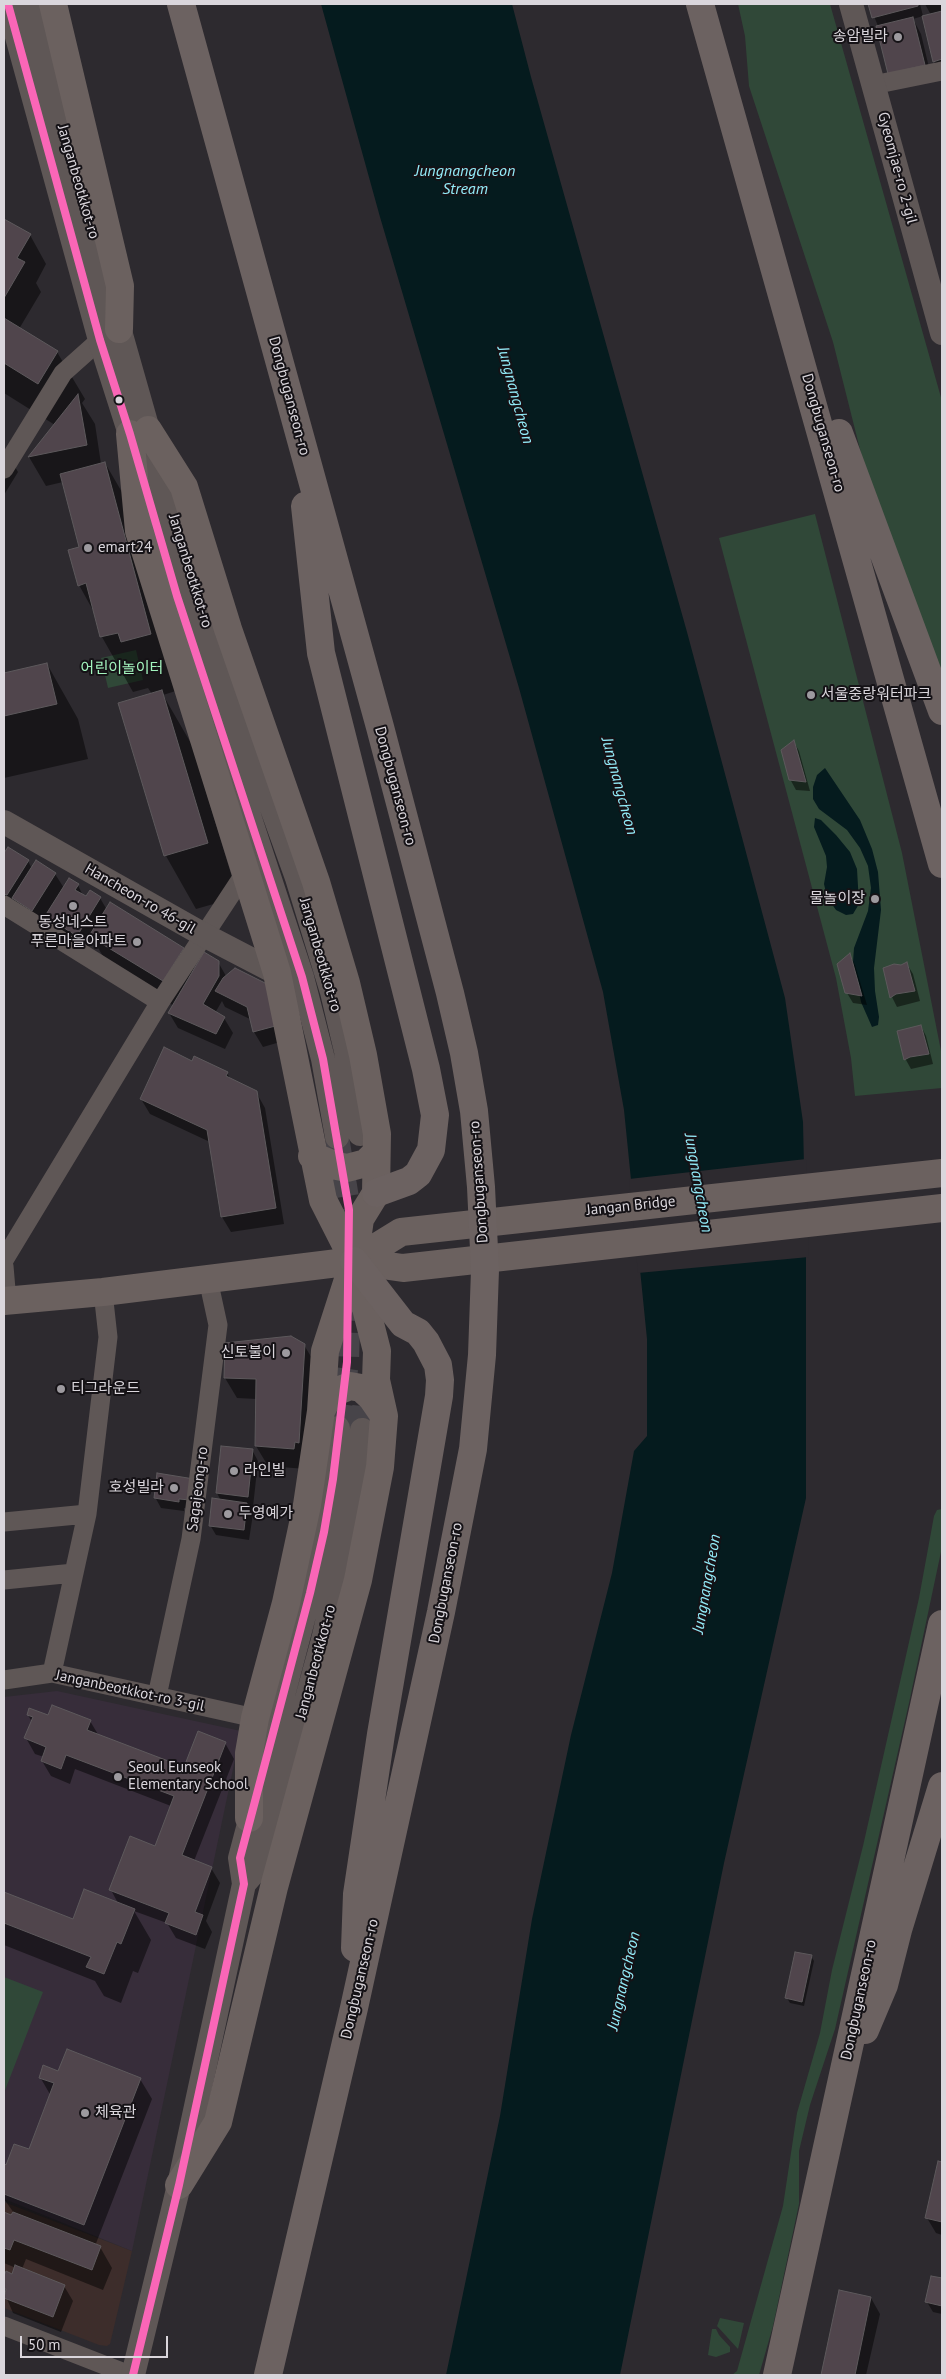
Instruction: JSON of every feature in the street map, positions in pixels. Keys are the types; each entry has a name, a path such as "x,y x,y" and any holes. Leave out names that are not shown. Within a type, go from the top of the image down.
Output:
{"highway":[{"name":"Dongbuganseon-ro","path":"181,4 382,736 462,1044 474,1111 481,1187 485,1270 482,1355 473,1448 406,1778 268,2375"},
{"name":"Dongbuganseon-ro","path":"700,4 942,864"},
{"path":"798,348 840,434 942,711"},
{"path":"296,420 321,653 426,1069 435,1115 431,1150 418,1174 409,1181 376,1194"},
{"path":"354,1261 403,1324 418,1332 426,1342 438,1365 440,1380 439,1396 381,1734 357,1894 354,2008"},
{"name":"Dongbuganseon-ro","path":"776,2375 942,1624"},
{"path":"840,2088 884,1985 898,1930 942,1786"}],"main road":[{"path":"53,4 120,286 110,335"},
{"path":"139,432 139,531 277,973 312,1156 323,1200 354,1261 377,1351 373,1423"},
{"path":"139,432 184,487 228,629 316,882 346,982 363,1055 377,1134 368,1144 366,1163 348,1168 337,1166 312,1156"},
{"path":"330,1420 325,1351 354,1261 360,1219 376,1194 368,1144"},
{"name":"Jangan Bridge","path":"354,1261 401,1232 942,1173"},
{"path":"6,1301 102,1292 354,1261 403,1268 942,1208"},
{"path":"179,2185 218,2122 274,1887 358,1580 380,1467 373,1423 372,1398 361,1388 350,1386 330,1394 330,1420 286,1603 255,1718 249,1753 249,1818"}],"street":[{"name":"Janganbeotkkot-ro","path":"8,4 139,432 176,596 300,969 323,1059 336,1137"},
{"name":"Janganbeotkkot-ro","path":"32,4 110,335"},
{"name":"Gyeomjae-ro 2-gil","path":"851,4 942,333"},
{"path":"874,85 942,71"},
{"path":"4,469 62,373 110,335"},
{"name":"Hancheon-ro 46-gil","path":"4,822 204,935 277,973"},
{"path":"4,1260 160,1002 245,872"},
{"path":"4,906 160,1002"},
{"path":"4,1266 6,1301"},
{"name":"Sagajeong-ro","path":"157,1696 191,1539 217,1334 218,1325 208,1279"},
{"path":"52,1673 87,1514 108,1337 102,1292"},
{"name":"Janganbeotkkot-ro","path":"132,2375 153,2300 244,1884 240,1858 249,1818 314,1575 333,1479 330,1420"},
{"name":"Janganbeotkkot-ro","path":"244,1884 262,1863 323,1640 373,1423"},
{"path":"4,1522 87,1514"},
{"path":"4,1580 74,1573"},
{"name":"Janganbeotkkot-ro 3-gil","path":"4,1680 52,1673 255,1718"},
{"path":"4,2326 132,2375"}],"shaded area":[{"path":"57,1691 241,1731 132,2251 4,2199 4,1697"},
{"path":"4,2202 132,2251 110,2344 107,2346 99,2345 4,2308"}],"green space":[{"path":"738,4 830,4 942,401 942,678 870,489 833,342 749,86 745,36"},
{"name":"서울중랑워터파크","path":"815,514 902,853 942,1056 942,1088 855,1096 851,1058 836,978 719,538"},
{"name":"어린이놀이터","path":"136,650 143,680 108,688 101,658"},
{"path":"942,1509 942,1547 909,1703 835,2029 810,2105 799,2151 799,2204 773,2326 759,2375 732,2375 737,2371 783,2206 797,2113 820,2033 832,1970 863,1846 919,1598 934,1516 937,1510"},
{"path":"4,1977 43,1992 4,2093"},
{"path":"720,2318 744,2323 738,2349 717,2326"},
{"path":"712,2329 716,2329 730,2347 730,2352 716,2357 708,2355"}],"water":[{"name":"Jungnangcheon Stream","path":"321,4 512,4 687,632 785,998 803,1122 806,1258 806,1498 724,1863 620,2375 446,2375 500,2116 532,1919 571,1735 612,1573 634,1451 647,1436 647,1339 624,1110 603,992 519,688 380,217"},
{"name":"물놀이장","path":"825,768 860,820 872,849 878,872 881,910 874,968 879,1017 878,1025 872,1027 861,1002 853,962 854,948 868,911 871,888 868,866 860,848 847,830 819,809 813,799 813,787 817,775"},
{"name":"물놀이장","path":"815,818 821,820 850,852 857,869 859,904 853,914 846,915 836,910 827,897 824,884 827,867 826,856 814,827"}],"pier":[{"path":"806,1159 809,1257 638,1273 629,1179"}],"building":[{"path":"868,4 918,4 918,6 872,18"},
{"path":"942,11 942,59 933,62 922,16"},
{"name":"송암빌라","path":"913,17 925,65 888,74 876,26"},
{"path":"4,219 31,234 17,258 25,262 4,298"},
{"path":"4,318 58,351 38,384 4,363"},
{"path":"78,394 87,445 28,457"},
{"path":"105,462 151,634 121,642 118,633 100,637 86,583 78,586 68,550 79,547 60,474"},
{"path":"47,663 57,704 4,716 4,673"},
{"path":"162,690 208,843 164,856 118,703"},
{"path":"794,740 806,782 789,780 781,750"},
{"path":"8,847 29,860 7,895 4,894 4,853"},
{"path":"36,860 56,873 32,911 12,898"},
{"name":"동성네스트","path":"69,878 79,884 75,890 86,896 90,890 101,897 77,936 45,916"},
{"name":"푸른마을아파트","path":"110,902 184,948 163,981 89,936"},
{"path":"204,952 219,961 219,976 203,1004 225,1017 216,1034 168,1013"},
{"path":"850,953 862,996 845,993 837,964"},
{"path":"907,962 915,991 896,994 890,998 883,968"},
{"path":"235,968 267,984 279,1025 253,1032 247,1007 215,991 223,978"},
{"path":"921,1025 929,1054 910,1057 904,1060 897,1031"},
{"path":"164,1047 192,1061 194,1056 228,1072 226,1076 257,1091 276,1208 221,1217 207,1130 140,1099"},
{"path":"291,1336 305,1344 299,1443 295,1442 294,1449 255,1446 256,1379 224,1378 225,1343"},
{"name":"라인빌","path":"221,1446 253,1449 248,1497 216,1493"},
{"name":"호성빌라","path":"157,1473 194,1479 190,1500 179,1499 179,1502 154,1498"},
{"name":"두영예가","path":"212,1498 247,1503 244,1530 209,1526"},
{"path":"52,1705 91,1720 87,1730 184,1767 198,1731 226,1742 182,1855 212,1867 195,1912 203,1915 196,1935 165,1923 169,1913 109,1890 130,1836 155,1846 174,1796 66,1755 61,1769 41,1761 46,1747 24,1738 33,1717 27,1715 29,1708 48,1715"},
{"path":"84,1889 135,1909 121,1944 117,1942 104,1974 86,1967 91,1957 4,1923 4,1892 73,1919"},
{"path":"795,1952 812,1955 802,2002 785,1998"},
{"name":"체육관","path":"67,2049 141,2078 84,2225 4,2194 4,2163 6,2165 14,2144 29,2149 54,2083 39,2078 43,2065 58,2071"},
{"path":"938,2161 942,2162 942,2222 925,2218"},
{"path":"4,2212 11,2215 13,2212 101,2246 92,2270 14,2240 10,2250 4,2248"},
{"path":"15,2265 65,2285 53,2317 4,2298 6,2289 4,2289 4,2276 6,2271 12,2274"},
{"path":"931,2276 942,2278 942,2306 925,2302"},
{"path":"839,2290 871,2297 855,2375 821,2375"}],"tunnel":[{"path":"337,1137 349,1210 349,1244"},
{"path":"338,1428 347,1362 349,1293"},
{"path":"362,1430 367,1380"}],"transit line":[{"path":"8,4 100,340 130,434 177,596 302,977 323,1059 349,1210 347,1362 333,1479 324,1532 310,1593 240,1858 244,1884 179,2185 133,2375"}],"place":[{"name":"송암빌라","path":"898,37"},
{"name":"emart24","path":"88,548"},
{"name":"서울중랑워터파크","path":"811,695"},
{"name":"물놀이장","path":"875,899"},
{"name":"동성네스트","path":"73,906"},
{"name":"푸른마을아파트","path":"137,942"},
{"name":"신토불이","path":"286,1353"},
{"name":"티그라운드","path":"61,1389"},
{"name":"라인빌","path":"234,1471"},
{"name":"호성빌라","path":"174,1488"},
{"name":"두영예가","path":"228,1514"},
{"name":"Seoul Eunseok Elementary School","path":"118,1777"},
{"name":"체육관","path":"85,2113"}],"water label":[{"name":"Jungnangcheon","path":"515,395"},
{"name":"Jungnangcheon","path":"619,786"},
{"name":"Jungnangcheon","path":"698,1183"},
{"name":"Jungnangcheon","path":"707,1584"},
{"name":"Jungnangcheon","path":"624,1981"}]}
